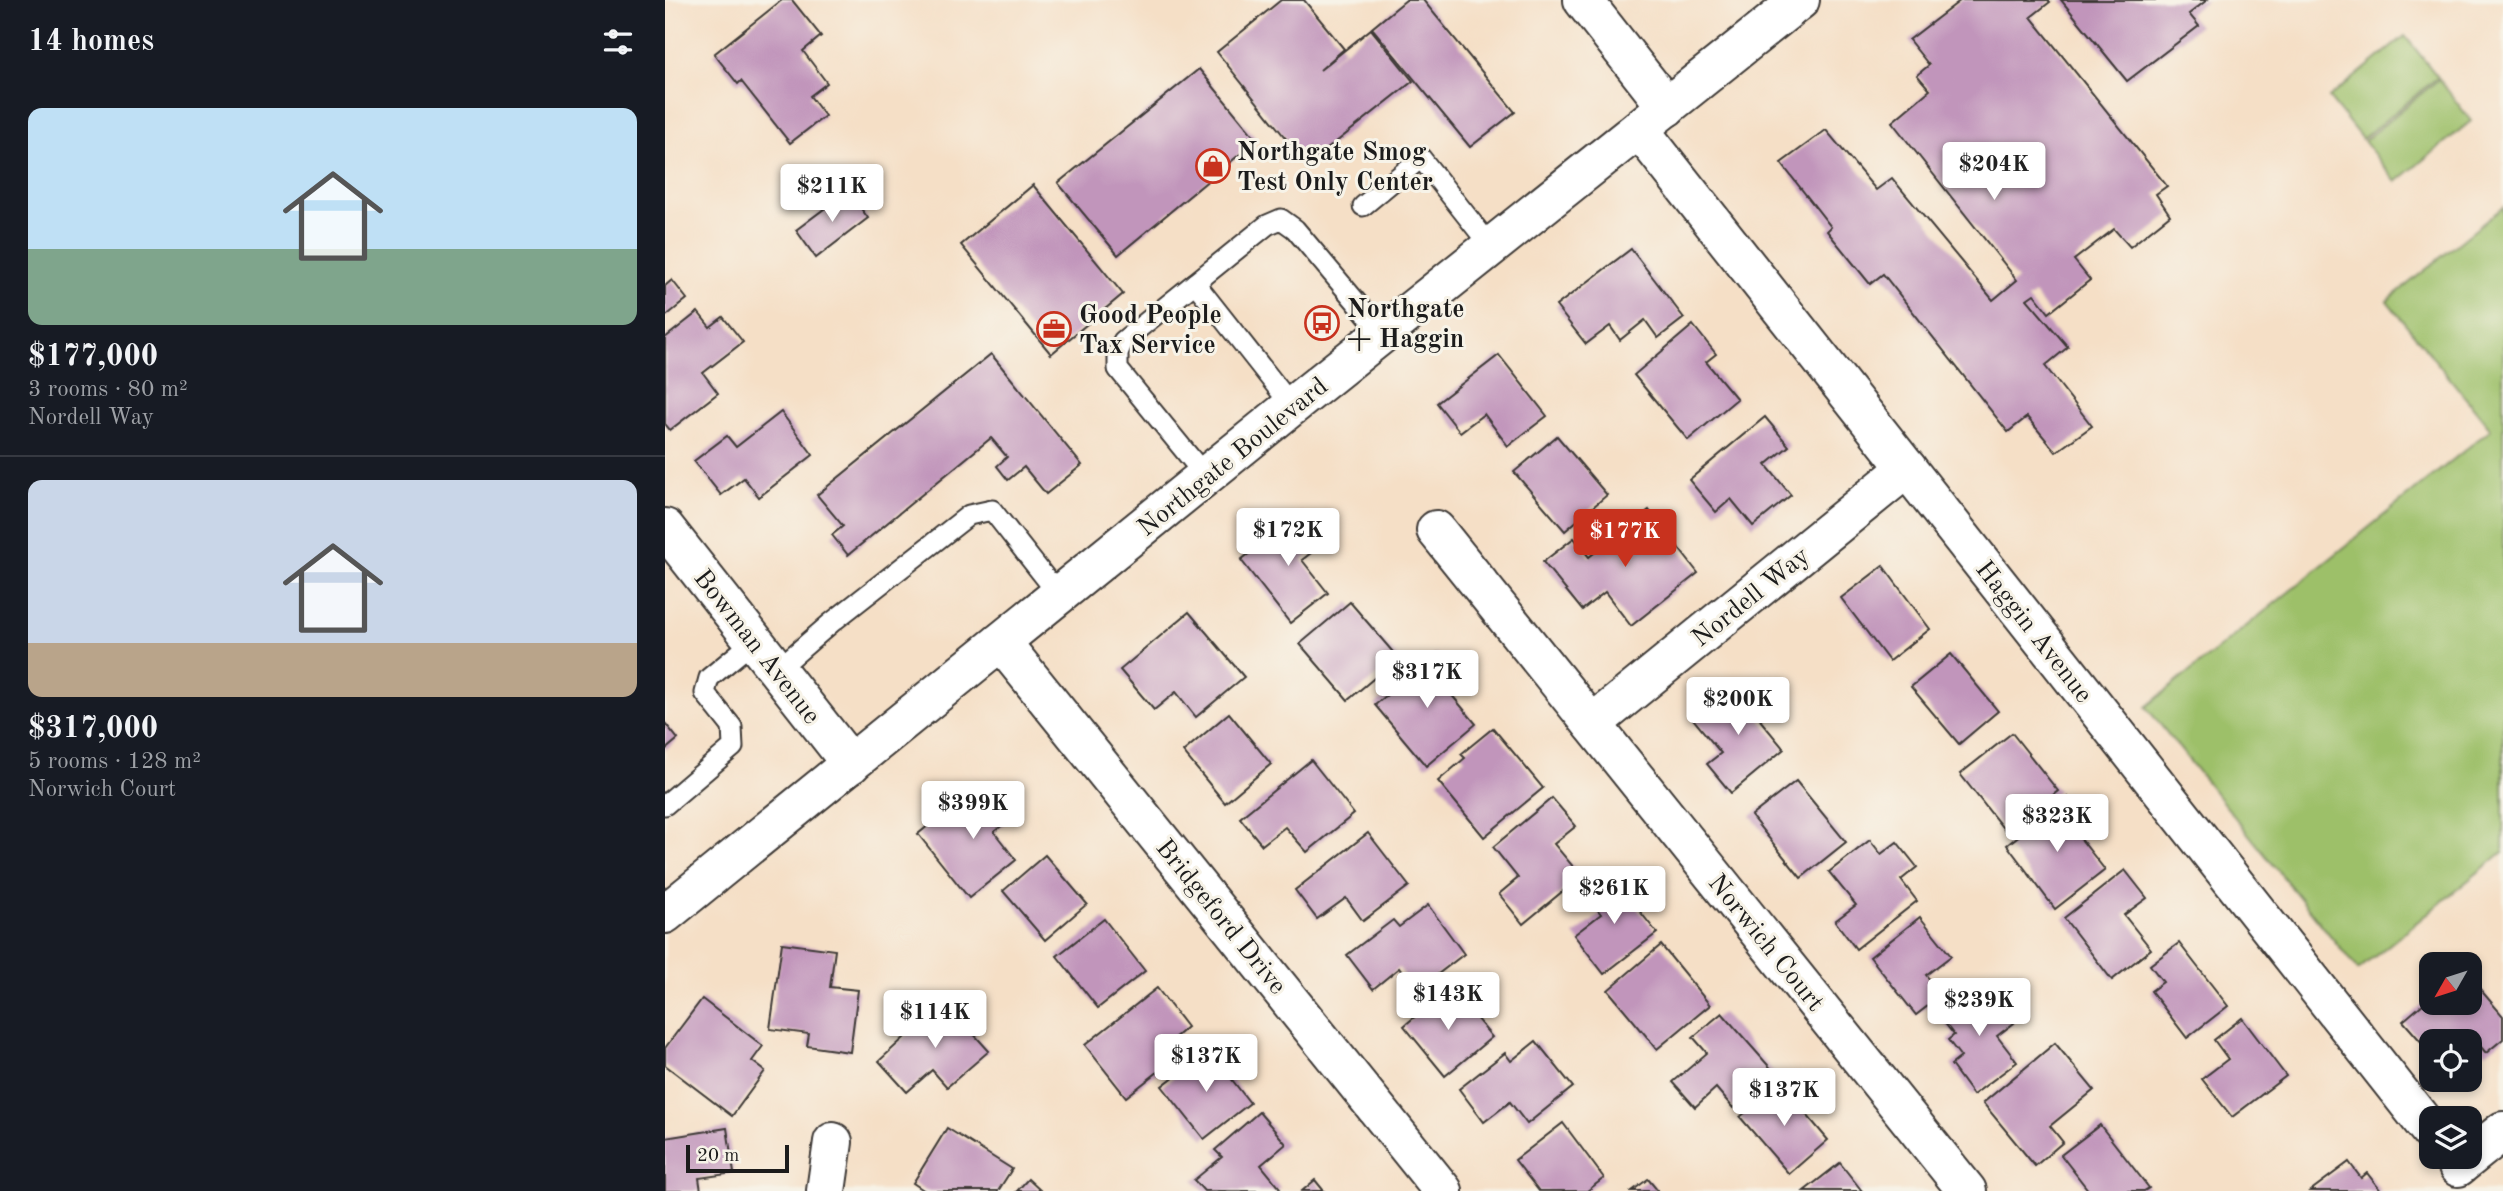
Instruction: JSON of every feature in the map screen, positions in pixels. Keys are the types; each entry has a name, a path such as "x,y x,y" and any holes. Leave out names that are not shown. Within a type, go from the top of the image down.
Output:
{"street":[{"name":"Haggin Avenue","path":"1583,0 1653,118 1907,468 2419,1117"},
{"name":"Northgate Boulevard","path":"665,914 1293,406 1801,0"},
{"name":"Nordell Way","path":"1592,724 1907,468"},
{"name":"Bowman Avenue","path":"665,528 851,764"},
{"name":"Norwich Court","path":"1436,530 1967,1191"},
{"name":"Bridgeford Drive","path":"1001,642 1443,1191"},
{"path":"2462,1172 2503,1131"},
{"path":"826,1191 833,1142"}],"lane":[{"path":"1363,206 1420,158 1492,247"},
{"path":"1206,477 1118,369 1118,353 1123,341 1267,225 1281,219 1295,229 1384,334"},
{"path":"1195,283 1293,406"},
{"path":"665,805 733,747 732,727 705,693 709,678 765,656 831,623 969,515 992,510 1059,595"}],"green space":[{"path":"2405,36 2438,77 2362,139 2329,98"},
{"path":"2439,79 2471,121 2396,182 2364,141"},
{"path":"2503,207 2503,852 2358,970 2146,707 2491,429 2387,301"}],"building":[{"path":"782,0 792,0 821,36 803,51 827,83 810,96 825,116 790,143 741,81 738,84 714,54"},
{"path":"1281,0 1304,0 1344,49 1320,70 1371,29 1413,81 1307,165 1217,52"},
{"path":"1406,0 1423,0 1515,112 1470,147 1372,28"},
{"path":"1961,0 2048,0 2050,2 2031,17 2167,186 2156,194 2170,215 2130,247 2114,229 2074,260 2090,280 2049,313 2034,294 2027,299 2068,347 2045,366 2092,426 2056,452 2027,417 2008,432 1883,274 1870,284 1827,231 1831,227 1781,163 1826,130 1876,190 1892,178 1993,300 2017,280 1892,122 1930,90 1917,75 1929,65 1909,40"},
{"path":"2061,0 2207,0 2189,14 2199,26 2127,81"},
{"path":"1199,69 1257,140 1118,255 1058,183"},
{"path":"1033,185 1123,294 1051,354 961,245"},
{"path":"848,191 868,218 816,258 796,230"},
{"path":"1631,249 1684,318 1658,338 1645,320 1620,340 1610,326 1586,344 1556,306"},
{"path":"672,280 687,299 665,317 665,286"},
{"path":"698,312 710,327 723,317 743,342 703,373 718,393 670,430 665,424 665,338"},
{"path":"1693,325 1716,354 1706,362 1737,399 1688,440 1634,375"},
{"path":"991,354 1082,465 1046,494 1024,467 1008,480 997,466 1007,457 991,438 848,555 832,535 843,526 817,495"},
{"path":"1499,355 1547,416 1508,446 1484,414 1460,432 1437,403"},
{"path":"781,412 813,455 759,497 744,478 721,495 694,461 727,436 736,447"},
{"path":"1765,417 1789,446 1766,465 1791,495 1753,526 1731,499 1716,512 1689,480"},
{"path":"1557,436 1607,495 1565,531 1514,472"},
{"path":"1649,510 1698,573 1631,626 1605,592 1582,610 1543,562 1574,538 1589,557"},
{"path":"1302,512 1325,542 1302,560 1328,593 1290,623 1241,560"},
{"path":"1883,566 1930,629 1889,661 1841,598"},
{"path":"1350,602 1398,658 1348,700 1300,644"},
{"path":"1189,612 1244,677 1196,717 1176,692 1154,710 1120,670"},
{"path":"1437,653 1462,682 1450,693 1476,724 1426,766 1375,705"},
{"path":"1951,654 1998,711 1959,744 1911,687"},
{"path":"1738,681 1766,714 1760,720 1784,749 1731,793 1707,764 1721,753 1693,719"},
{"path":"1229,713 1271,764 1225,803 1183,752"},
{"path":"665,723 678,739 665,750"},
{"path":"1493,728 1543,788 1484,837 1438,781 1465,758 1461,754"},
{"path":"2012,733 2058,791 2006,832 1960,774"},
{"path":"1311,760 1354,814 1307,852 1285,827 1262,845 1240,818"},
{"path":"1796,781 1846,842 1801,878 1751,816"},
{"path":"994,784 1017,813 994,832 1016,860 969,898 918,834 939,817 945,824"},
{"path":"2068,797 2089,825 2077,834 2105,870 2055,909 2007,845"},
{"path":"1552,798 1576,826 1554,844 1581,876 1523,924 1499,894 1518,878 1493,847"},
{"path":"1368,833 1409,886 1363,921 1346,898 1317,919 1295,890"},
{"path":"1870,840 1881,854 1897,842 1917,867 1901,880 1917,901 1856,949 1835,921 1856,905 1829,872"},
{"path":"1045,855 1087,904 1045,940 1003,891"},
{"path":"2125,870 2147,898 2124,915 2151,949 2112,980 2064,918"},
{"path":"1611,875 1657,933 1604,974 1574,935 1601,914 1586,895"},
{"path":"1428,905 1464,954 1416,991 1399,968 1373,989 1347,955 1393,920 1399,927"},
{"path":"1920,917 1951,956 1926,975 1942,995 1916,1015 1870,957"},
{"path":"1104,919 1145,971 1098,1008 1057,956"},
{"path":"782,943 835,950 830,987 858,990 850,1052 807,1046 809,1034 770,1029"},
{"path":"2179,943 2228,1006 2187,1038 2151,991 2163,982 2150,965"},
{"path":"1661,945 1710,1005 1657,1049 1608,990"},
{"path":"1984,983 2014,1023 1997,1036 2017,1062 1973,1095 1951,1065 1961,1057 1948,1040 1954,1035 1940,1017"},
{"path":"1450,987 1492,1037 1445,1076 1404,1026"},
{"path":"1157,988 1187,1027 1173,1039 1183,1052 1126,1097 1085,1045"},
{"path":"2482,992 2503,1016 2503,1039 2486,1053 2482,1048 2482,1029 2419,1029 2419,1039 2403,1021 2419,1007 2419,1015 2482,1015"},
{"path":"702,999 763,1046 752,1061 765,1071 732,1116 665,1065 665,1048"},
{"path":"944,1001 989,1051 947,1087 932,1070 907,1092 879,1061"},
{"path":"1722,1013 1774,1072 1733,1108 1716,1088 1695,1107 1673,1082 1707,1053 1693,1037"},
{"path":"2242,1018 2286,1076 2232,1117 2202,1079 2228,1059 2214,1040"},
{"path":"1536,1041 1573,1087 1527,1124 1510,1102 1484,1122 1459,1089 1505,1053 1511,1061"},
{"path":"2055,1043 2094,1090 2050,1126 2063,1142 2035,1166 1983,1103"},
{"path":"1209,1050 1250,1103 1204,1139 1162,1086"},
{"path":"1780,1083 1828,1140 1789,1174 1740,1117"},
{"path":"1259,1112 1286,1144 1261,1165 1280,1188 1276,1191 1204,1191 1194,1180 1222,1157 1215,1150"},
{"path":"1563,1123 1604,1178 1587,1191 1539,1191 1515,1160"},
{"path":"2100,1125 2149,1188 2144,1191 2089,1191 2061,1155"},
{"path":"727,1128 734,1173 699,1178 701,1191 665,1191 665,1138"},
{"path":"947,1128 1012,1169 998,1191 925,1191 913,1183"},
{"path":"2349,1162 2361,1178 2367,1173 2381,1191 2310,1191"},
{"path":"1840,1163 1862,1191 1804,1191"},
{"path":"1028,1179 1041,1191 1017,1191"},
{"path":"1648,1179 1658,1191 1632,1191"},
{"path":"1315,1180 1324,1191 1302,1191"}],"place":[{"name":"Northgate Smog Test Only Center","path":"1213,166"},
{"name":"Northgate + Haggin","path":"1322,323"},
{"name":"Good People Tax Service","path":"1054,329"}]}
